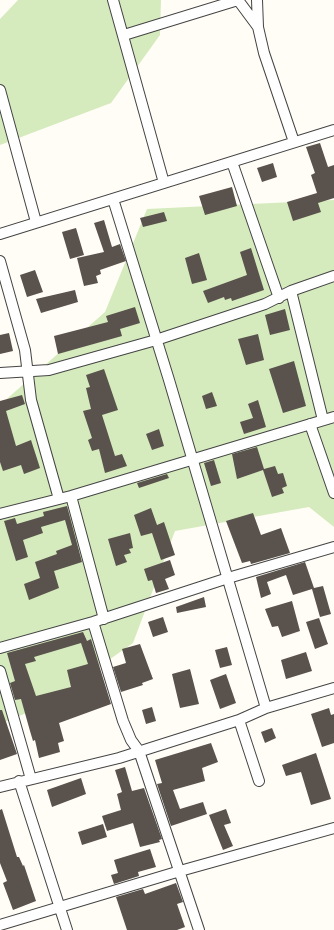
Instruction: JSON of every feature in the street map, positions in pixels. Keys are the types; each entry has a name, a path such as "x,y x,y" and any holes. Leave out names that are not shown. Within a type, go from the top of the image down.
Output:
{"street":[{"path":"113,0 124,35 164,183"},
{"path":"124,35 238,0 258,27"},
{"path":"257,0 258,27 264,53 294,142"},
{"path":"0,90 36,222"},
{"path":"0,234 334,130"},
{"path":"232,162 279,298"},
{"path":"113,199 266,708"},
{"path":"0,261 25,350 31,400 59,499"},
{"path":"0,373 49,370 156,340 265,304 291,291 334,276"},
{"path":"291,291 323,420"},
{"path":"0,514 71,496 334,417"},
{"path":"310,424 334,493"},
{"path":"71,496 104,619"},
{"path":"0,648 104,619 228,578 334,547"},
{"path":"94,622 123,721 129,736 139,751 199,930"},
{"path":"0,671 31,779"},
{"path":"0,787 118,758 239,720 266,708 334,688"},
{"path":"239,720 259,781"},
{"path":"20,781 67,930"},
{"path":"0,924 180,871 334,828"}],"green space":[{"path":"18,0 161,0 160,35 111,103 0,145 0,19"},
{"path":"334,200 334,527 309,507 175,531 133,643 43,706 0,724 0,405 105,312 147,209"}],"building":[{"path":"320,143 328,167 334,165 334,198 318,203 321,212 293,221 287,202 317,193 311,175 315,173 306,147"},
{"path":"273,163 277,177 262,182 257,168"},
{"path":"232,187 237,206 205,215 199,196"},
{"path":"164,212 167,221 143,227 140,218"},
{"path":"104,220 112,247 120,244 126,261 100,270 101,274 96,276 98,283 84,286 77,258 104,252 94,223"},
{"path":"76,228 84,255 70,259 62,232"},
{"path":"251,248 264,290 232,301 231,298 225,300 224,297 208,303 203,291 247,275 240,252"},
{"path":"199,253 207,280 192,284 185,258"},
{"path":"35,270 43,292 27,297 20,275"},
{"path":"75,290 78,302 41,313 36,299"},
{"path":"135,307 140,323 120,329 122,336 58,354 54,336 108,322 106,316"},
{"path":"285,309 290,330 270,335 265,315"},
{"path":"9,333 13,351 0,354 0,335"},
{"path":"258,334 264,360 246,365 238,339"},
{"path":"294,361 306,406 283,413 269,369"},
{"path":"104,369 118,410 102,415 115,456 122,454 127,466 105,473 99,449 92,451 88,440 92,438 83,411 91,409 86,388 90,387 86,375"},
{"path":"212,392 217,406 206,409 202,396"},
{"path":"22,395 25,404 6,411 16,446 31,440 40,468 24,474 21,465 3,471 0,462 0,401"},
{"path":"258,400 266,427 244,434 240,422 253,418 248,404"},
{"path":"159,429 164,446 152,450 146,434"},
{"path":"257,447 264,469 275,466 278,474 283,473 287,486 282,488 284,493 272,497 263,470 237,479 232,454"},
{"path":"214,460 221,483 211,486 204,463"},
{"path":"167,474 169,478 139,488 137,483"},
{"path":"67,506 82,562 54,571 59,588 29,600 24,584 40,578 35,562 57,554 56,551 72,545 65,520 41,527 43,533 23,540 28,557 16,561 4,521 15,518 17,524 44,516 43,512"},
{"path":"151,508 157,525 164,522 175,555 161,560 152,533 141,536 134,515"},
{"path":"253,513 261,535 281,528 290,553 251,564 250,561 242,563 226,521"},
{"path":"130,533 133,548 129,549 131,553 124,555 127,562 116,566 108,539"},
{"path":"170,560 175,575 165,579 169,589 156,593 152,580 148,581 144,569"},
{"path":"305,562 314,588 323,586 331,614 320,617 312,589 293,595 286,575 267,582 271,594 261,598 256,577"},
{"path":"204,597 206,607 177,613 176,607"},
{"path":"292,601 300,631 282,637 278,626 272,627 265,609"},
{"path":"163,617 168,632 153,637 148,622"},
{"path":"319,618 328,644 315,649 306,622"},
{"path":"83,632 87,641 91,639 111,704 59,723 64,741 58,743 60,752 39,758 35,740 33,741 21,699 15,700 10,683 15,681 7,653","holes":["81,643 88,664 67,670 71,687 36,696 25,664 36,661 34,657"]},
{"path":"140,644 153,679 142,683 143,685 121,692 113,667 126,663 122,649"},
{"path":"227,647 232,665 220,668 215,650"},
{"path":"306,652 312,671 286,679 281,660"},
{"path":"190,669 199,704 180,708 172,674"},
{"path":"226,674 236,703 220,709 210,680"},
{"path":"152,707 156,721 146,724 142,710"},
{"path":"329,708 331,715 334,714 334,743 322,747 311,714"},
{"path":"0,710 2,710 17,754 0,760"},
{"path":"272,728 276,738 265,743 261,732"},
{"path":"211,743 218,762 202,768 205,781 173,790 180,809 203,802 207,814 171,826 157,784 162,783 155,760"},
{"path":"316,753 331,799 311,805 301,772 286,776 282,765"},
{"path":"125,767 132,791 144,788 162,839 159,840 160,842 140,847 133,823 107,831 102,816 121,810 117,794 122,792 115,770"},
{"path":"81,778 86,794 52,807 47,790"},
{"path":"2,809 17,857 19,857 23,866 24,865 36,901 13,910 3,883 7,881 0,863 0,810"},
{"path":"226,809 231,823 224,825 233,846 223,850 209,815"},
{"path":"103,824 107,837 82,845 78,832"},
{"path":"150,849 156,867 138,872 139,876 114,884 111,875 118,873 114,860"},
{"path":"176,883 183,902 177,904 185,927 177,930 127,930 116,897 143,889 145,894"}]}
